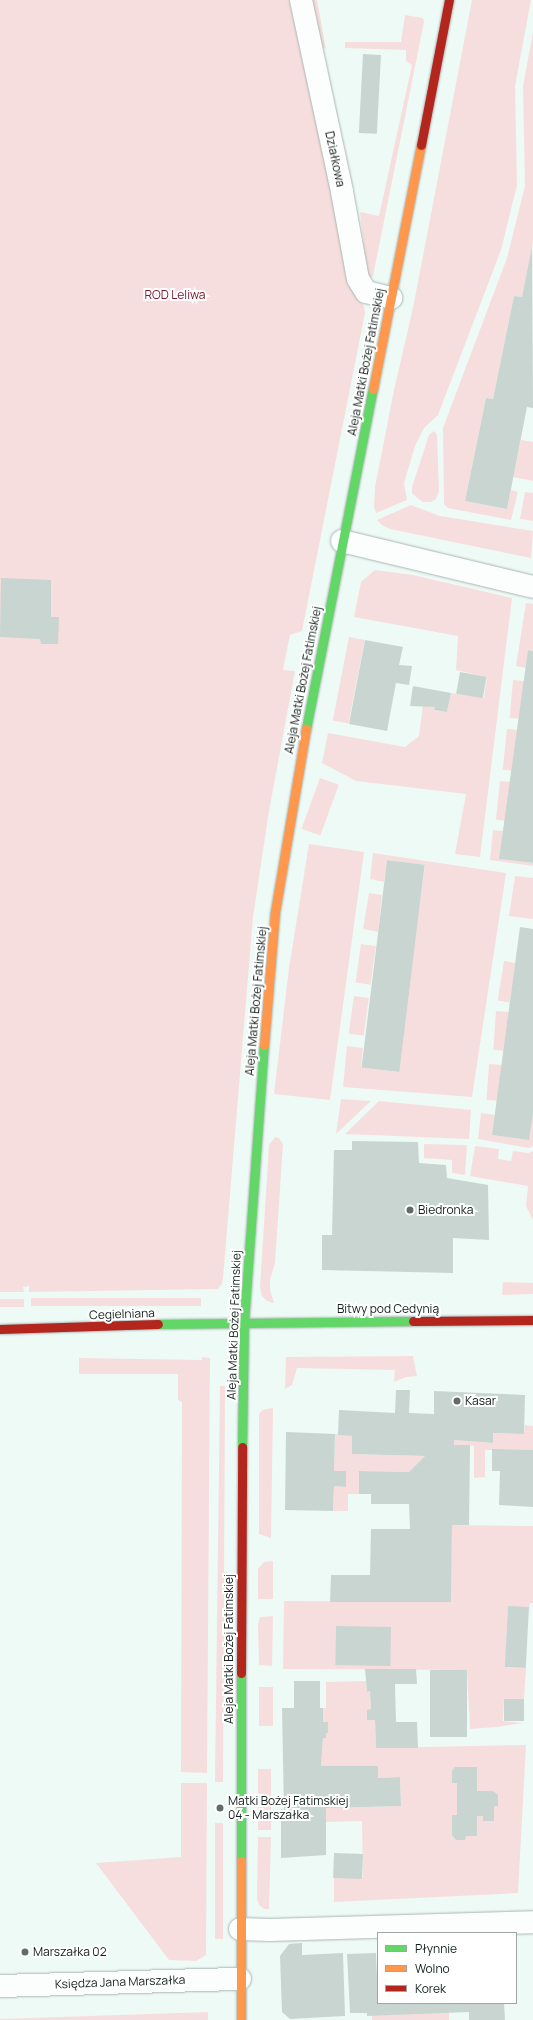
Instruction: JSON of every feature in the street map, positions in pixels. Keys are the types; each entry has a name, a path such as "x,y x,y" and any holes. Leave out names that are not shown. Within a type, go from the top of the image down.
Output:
{"street":[{"name":"Działkowa","path":"301,0 342,192 358,279 366,292 391,298"},
{"name":"Aleja Matki Bożej Fatimskiej","path":"241,2020 240,1929 244,1322 264,1035 276,912 299,764 449,0"},
{"path":"342,542 533,587"},
{"name":"Bitwy pod Cedynią","path":"244,1322 533,1320"},
{"name":"Cegielniana","path":"0,1329 244,1322"},
{"path":"240,1929 270,1930 533,1922"},
{"name":"Księdza Jana Marszałka","path":"0,1986 240,1979"}],"green space":[{"name":"ROD Leliwa","path":"0,0 289,0 354,292 364,306 365,313 302,631 290,635 283,670 295,671 269,811 253,917 223,1279 222,1284 218,1289 29,1292 29,1286 23,1287 24,1292 0,1292"},
{"path":"310,0 317,0 326,49 320,46"},
{"path":"472,0 531,0 515,86 517,185 501,250 438,415 424,428 415,446 404,483 407,500 376,513 374,507 375,487 394,390 413,308"},
{"path":"405,15 423,18 424,22 373,276 370,278 367,273 360,212 379,216 412,65 406,61 406,50 345,48 345,42 401,42"},
{"path":"533,32 533,242 522,297 514,296 493,399 486,398 465,501 507,509 511,490 518,492 511,520 448,508 444,504 443,428 507,258 525,186 523,86"},
{"path":"434,431 437,435 439,491 436,499 431,502 423,502 412,493 412,487 429,435"},
{"path":"521,440 533,442 533,481 513,477"},
{"path":"525,492 533,493 533,521 520,519"},
{"path":"411,505 440,516 533,531 531,558 390,529 382,525 377,520"},
{"path":"375,570 413,575 512,598 480,857 455,854 466,794 356,781 322,763 328,733 405,747 419,736 423,705 435,707 434,710 447,712 451,693 484,698 487,677 456,670 458,636 354,617 361,582"},
{"path":"526,603 533,604 533,651 528,650 526,668 516,666"},
{"path":"349,637 365,640 348,723 333,720"},
{"path":"513,680 524,681 521,719 510,718"},
{"path":"507,729 517,730 513,771 503,770"},
{"path":"320,778 339,785 320,836 302,829"},
{"path":"500,781 510,782 506,821 496,820"},
{"path":"493,830 503,831 500,859 533,863 533,866 490,860"},
{"path":"309,844 364,852 330,1100 274,1094 289,968"},
{"path":"373,853 506,873 472,1097 343,1087 347,1046 363,1048 361,1067 398,1072 425,865 387,860 384,882 370,879"},
{"path":"515,876 533,878 533,919 509,916"},
{"path":"369,893 382,895 378,932 363,929"},
{"path":"361,944 376,946 370,985 356,983"},
{"path":"504,961 516,963 510,1002 498,1001"},
{"path":"354,996 369,998 364,1036 349,1034"},
{"path":"496,1011 509,1012 506,1051 493,1050"},
{"path":"489,1064 502,1065 499,1101 486,1100"},
{"path":"341,1099 371,1101 336,1134"},
{"path":"379,1101 471,1110 469,1139 345,1134"},
{"path":"481,1113 495,1115 492,1135 529,1140 533,1114 533,1146 529,1148 478,1139"},
{"path":"275,1137 279,1138 283,1144 275,1263 270,1280 270,1290 274,1303 267,1301 262,1296 260,1287 269,1145"},
{"path":"424,1144 467,1145 465,1175 452,1173 452,1160 424,1158"},
{"path":"475,1146 499,1149 498,1159 511,1161 513,1151 529,1153 533,1151 533,1220 526,1206 528,1186 470,1176"},
{"path":"503,1282 533,1283 533,1294 502,1295"},
{"path":"31,1298 201,1298 201,1306 31,1306"},
{"path":"0,1299 24,1299 24,1307 0,1307"},
{"path":"413,1356 417,1376 406,1377 394,1382 395,1370 297,1368 292,1385 285,1389 286,1357"},
{"path":"202,1357 210,1358 207,1773 181,1772 182,1402 178,1400 178,1374 79,1374 79,1358 202,1360"},
{"path":"220,1386 225,1386 223,1782 215,1782"},
{"path":"273,1408 271,1538 259,1534 259,1415 261,1411"},
{"path":"525,1425 533,1426 533,1450 485,1450 485,1477 474,1478 474,1446 454,1445 454,1440 493,1443 493,1433 524,1434"},
{"path":"335,1434 352,1436 352,1454 425,1456 409,1472 360,1471 359,1494 348,1494 348,1511 333,1511 334,1486 346,1487 346,1472 334,1471"},
{"path":"452,1525 533,1526 533,1603 530,1603 529,1607 508,1607 505,1667 526,1668 524,1699 504,1699 503,1721 523,1723 470,1729 467,1670 283,1669 284,1601 451,1602"},
{"path":"273,1561 273,1599 258,1599 258,1569 264,1562"},
{"path":"273,1616 272,1666 259,1665 258,1624 260,1617"},
{"path":"366,1681 367,1692 370,1691 371,1709 367,1710 367,1720 375,1720 376,1748 526,1745 518,1893 334,1902 334,1878 363,1878 362,1821 326,1822 326,1808 401,1806 400,1777 378,1778 377,1766 321,1766 323,1738 326,1738 326,1733 328,1733 328,1722 323,1722 323,1708 326,1708 326,1682"},
{"path":"259,1687 273,1687 273,1726 259,1726"},
{"path":"258,1769 271,1769 271,1830 258,1830"},
{"path":"181,1783 207,1783 206,1955 196,1961 169,1960 96,1863 181,1857"},
{"path":"215,1823 223,1823 223,1939 215,1939"},
{"path":"258,1837 271,1837 269,1909 264,1909 259,1905 257,1899"},
{"path":"208,2012 208,2020 0,2020 0,2019"},
{"path":"449,2012 449,2020 372,2020 372,2015"}],"building":[{"path":"363,54 381,55 377,134 359,133"},
{"path":"532,246 533,408 527,407 507,509 465,501 486,398 493,399 514,296 522,297"},
{"path":"1,578 51,580 51,617 59,617 58,644 41,644 40,639 0,637"},
{"path":"365,640 403,647 399,665 412,666 409,685 396,683 387,731 349,724"},
{"path":"528,650 533,651 533,863 499,859"},
{"path":"460,672 487,677 483,698 456,694"},
{"path":"413,686 451,693 447,712 434,710 435,707 410,706"},
{"path":"387,860 425,865 399,1072 362,1067"},
{"path":"520,927 533,929 533,1114 529,1140 492,1135"},
{"name":"Biedronka","path":"352,1141 418,1142 419,1163 446,1165 447,1178 488,1185 489,1240 453,1238 453,1273 322,1270 322,1235 332,1235 334,1150 352,1150"},
{"path":"396,1390 410,1390 409,1413 434,1414 434,1391 525,1395 524,1434 493,1433 493,1443 454,1440 454,1445 470,1445 469,1525 452,1525 451,1602 330,1602 331,1575 370,1575 371,1529 410,1529 409,1504 371,1504 371,1494 359,1494 359,1471 409,1472 425,1456 352,1454 352,1436 338,1435 339,1410 395,1413"},
{"path":"286,1432 335,1434 334,1471 346,1471 346,1487 334,1486 333,1511 285,1510"},
{"path":"492,1449 533,1450 533,1507 499,1505 500,1471 492,1471"},
{"path":"508,1606 529,1607 526,1668 505,1667"},
{"path":"336,1626 391,1627 390,1666 335,1665"},
{"path":"365,1669 416,1669 417,1684 395,1684 396,1722 417,1722 418,1748 376,1748 375,1720 367,1720 367,1710 371,1709 370,1691 367,1692"},
{"path":"430,1670 467,1670 467,1737 430,1737"},
{"path":"294,1681 320,1681 320,1708 323,1708 323,1722 328,1722 328,1733 326,1733 326,1738 323,1738 321,1766 378,1766 378,1778 400,1777 401,1806 326,1808 326,1855 281,1858 281,1809 284,1810 282,1708 294,1708"},
{"path":"504,1699 524,1699 524,1721 504,1721"},
{"path":"455,1767 477,1767 477,1791 493,1791 498,1795 498,1806 494,1806 494,1821 483,1821 483,1816 477,1816 477,1836 466,1836 465,1840 456,1840 452,1835 452,1815 457,1815 457,1783 452,1783 452,1771"},
{"path":"334,1853 363,1854 362,1879 333,1878"},
{"path":"302,1943 302,1955 343,1953 345,2016 290,2019 282,2012 280,1956 289,1944"},
{"path":"376,1953 377,2004 504,2004 505,2020 469,2020 469,2012 367,2016 367,2013 350,2013 347,1954"}],"traffic: fast":[{"path":"306,729 373,389"},
{"path":"242,1447 244,1322 264,1045"},
{"path":"158,1324 413,1321"},
{"path":"241,1673 241,1861"}],"traffic: slow":[{"path":"373,389 421,145"},
{"path":"264,1045 275,912 306,729"},
{"path":"241,1861 241,2020"}],"traffic: jam":[{"path":"421,145 449,0"},
{"path":"413,1321 533,1320"},
{"path":"0,1329 158,1324"},
{"path":"241,1673 242,1447"}],"place":[{"name":"Biedronka","path":"410,1210"},
{"name":"Kasar","path":"457,1401"},
{"name":"Matki Bożej Fatimskiej 04 - Marszałka","path":"220,1808"},
{"name":"Marszałka 02","path":"25,1952"}]}
